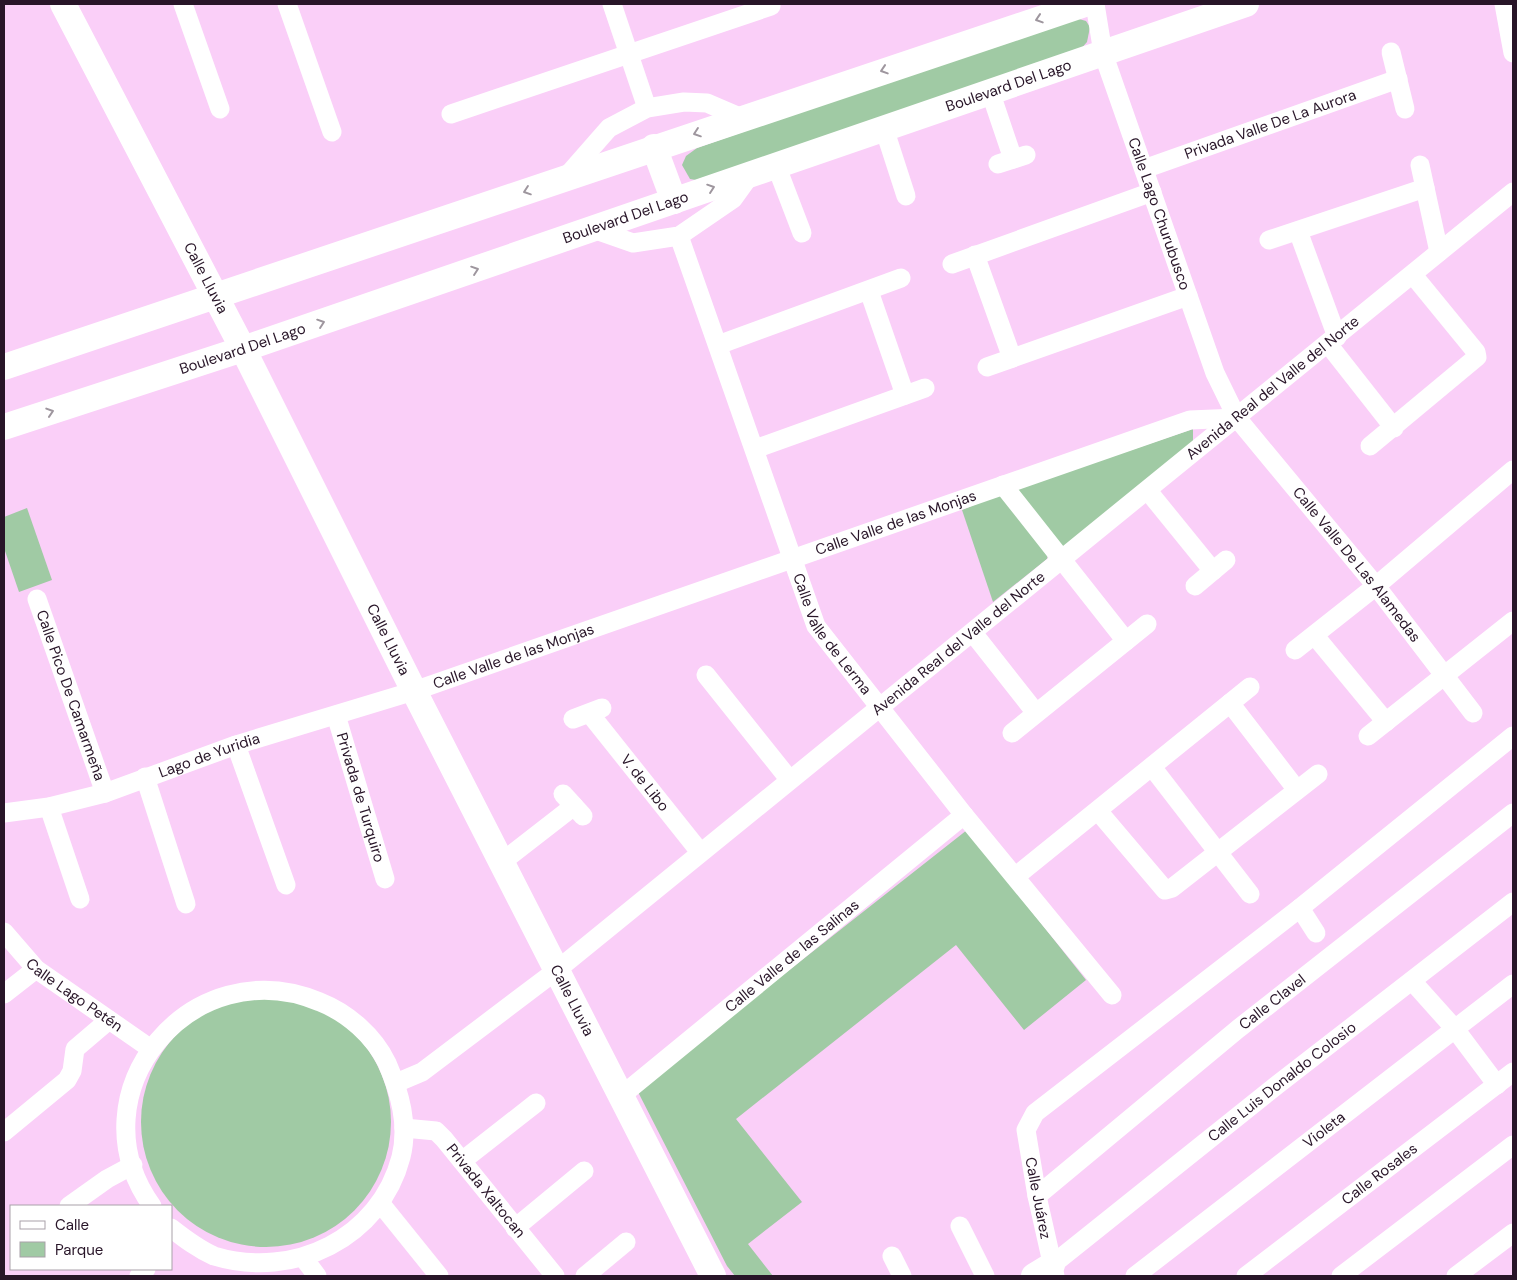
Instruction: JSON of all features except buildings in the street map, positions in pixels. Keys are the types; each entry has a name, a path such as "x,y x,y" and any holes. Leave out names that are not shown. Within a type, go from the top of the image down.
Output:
{"street":[{"name":"Calle Lluvia","path":"63,4 243,349 414,690 713,1276"},
{"path":"183,4 220,109"},
{"path":"287,4 332,132"},
{"path":"612,4 647,108"},
{"path":"4,366 1085,4"},
{"name":"Calle Lago Churubusco","path":"1095,4 1104,54 1216,373 1237,418"},
{"name":"Boulevard Del Lago","path":"4,427 243,349 1246,4"},
{"path":"1504,4 1513,53"},
{"path":"451,114 771,6"},
{"path":"1391,52 1405,109"},
{"name":"Privada Valle De La Aurora","path":"1144,169 1398,79"},
{"path":"990,91 1012,159"},
{"path":"565,178 609,128 647,108 684,102 707,103 742,118"},
{"path":"884,128 906,196"},
{"path":"654,147 674,201"},
{"path":"776,165 803,232"},
{"path":"1420,166 1439,252"},
{"path":"593,229 633,243 679,236 733,200 752,174"},
{"path":"1268,240 1425,188"},
{"path":"952,264 1152,192"},
{"name":"Avenida Real del Valle del Norte","path":"396,1083 422,1072 557,970 789,779 1148,491 1513,192"},
{"path":"1298,230 1332,340 1394,428"},
{"name":"Calle Valle de Lerma","path":"679,236 816,626 964,815 1112,995"},
{"path":"975,256 1012,358"},
{"path":"1370,446 1394,428 1477,357 1476,352 1413,275"},
{"path":"718,345 901,278"},
{"path":"869,291 905,395"},
{"path":"987,367 1188,296"},
{"path":"755,449 925,388"},
{"name":"Calle Valle de las Monjas","path":"414,690 1190,420 1237,418"},
{"name":"Calle Valle De Las Alamedas","path":"1237,418 1376,586 1474,713"},
{"path":"1295,650 1376,586 1513,470"},
{"path":"1003,484 1126,641"},
{"path":"1148,491 1219,566 1195,586"},
{"name":"Calle Pico De Camarmeña","path":"37,599 105,793"},
{"path":"1368,736 1445,677 1513,621"},
{"path":"1012,733 1147,624"},
{"path":"972,633 1036,714"},
{"path":"1315,636 1386,722"},
{"path":"706,675 789,779"},
{"path":"1016,876 1250,688"},
{"name":"Lago de Yuridia","path":"5,810 49,807 105,793 236,745 414,690"},
{"path":"1230,703 1297,790"},
{"name":"V. de Libo","path":"588,714 700,852"},
{"name":"Privada de Turquiro","path":"336,715 385,879"},
{"path":"1316,933 1300,908 1513,736"},
{"path":"236,745 286,885"},
{"path":"1152,767 1250,894"},
{"path":"1098,811 1165,890 1172,888 1318,774"},
{"path":"145,777 186,904"},
{"path":"502,862 573,805"},
{"path":"49,807 80,898"},
{"name":"Calle Clavel","path":"1036,1196 1245,1023 1513,813"},
{"name":"Calle Valle de las Salinas","path":"621,1096 964,815"},
{"name":"Calle Luis Donaldo Colosio","path":"1047,1272 1513,902"},
{"name":"Calle Juárez","path":"1047,1272 1026,1130 1029,1120 1043,1107 1300,908"},
{"name":"Calle Lago Petén","path":"4,932 36,968 151,1049"},
{"path":"4,994 36,968"},
{"path":"1412,981 1455,1029 1497,1084"},
{"name":"Violeta","path":"1136,1276 1513,984"},
{"path":"151,1205 139,1183 133,1165 128,1142 127,1117 136,1078 151,1049 173,1024 202,1004 234,992 268,989 302,994 334,1007 361,1028 383,1055 396,1083 401,1100 404,1128 401,1155 394,1180 381,1204 348,1239 292,1267"},
{"path":"4,1132 67,1080 72,1071 75,1049 109,1020"},
{"name":"Calle Rosales","path":"1246,1276 1513,1072"},
{"path":"462,1161 536,1103"},
{"name":"Privada Xaltocan","path":"404,1128 436,1131 556,1276"},
{"path":"1341,1276 1513,1145"},
{"path":"70,1205 107,1179 133,1165"},
{"path":"515,1228 584,1171"},
{"path":"381,1204 439,1276"},
{"path":"960,1226 985,1276"},
{"path":"172,1230 214,1256 230,1261 263,1266 292,1267 317,1276"},
{"path":"1456,1276 1513,1233"},
{"path":"585,1276 626,1242"},
{"path":"892,1256 902,1276"}],"green space":[{"path":"1072,17 1086,21 1090,27 1087,42 1080,50 696,180 690,179 682,165 686,156 697,148"},
{"path":"1193,429 1193,442 1062,548 1016,489"},
{"path":"1003,493 1048,555 1047,559 993,602 962,510"},
{"path":"27,508 52,580 19,592 4,548 4,517"},
{"path":"967,830 1086,980 1024,1030 956,945 736,1119 802,1202 748,1244 773,1276 735,1276 727,1266 637,1090"},
{"path":"266,997 290,1000 314,1007 335,1018 354,1034 370,1053 381,1074 388,1098 391,1122 388,1146 381,1170 370,1191 354,1210 335,1226 314,1237 290,1244 266,1247 242,1244 218,1237 197,1226 178,1210 162,1191 151,1170 144,1146 141,1122 144,1098 151,1074 162,1053 178,1034 197,1018 218,1007 242,1000"}]}
